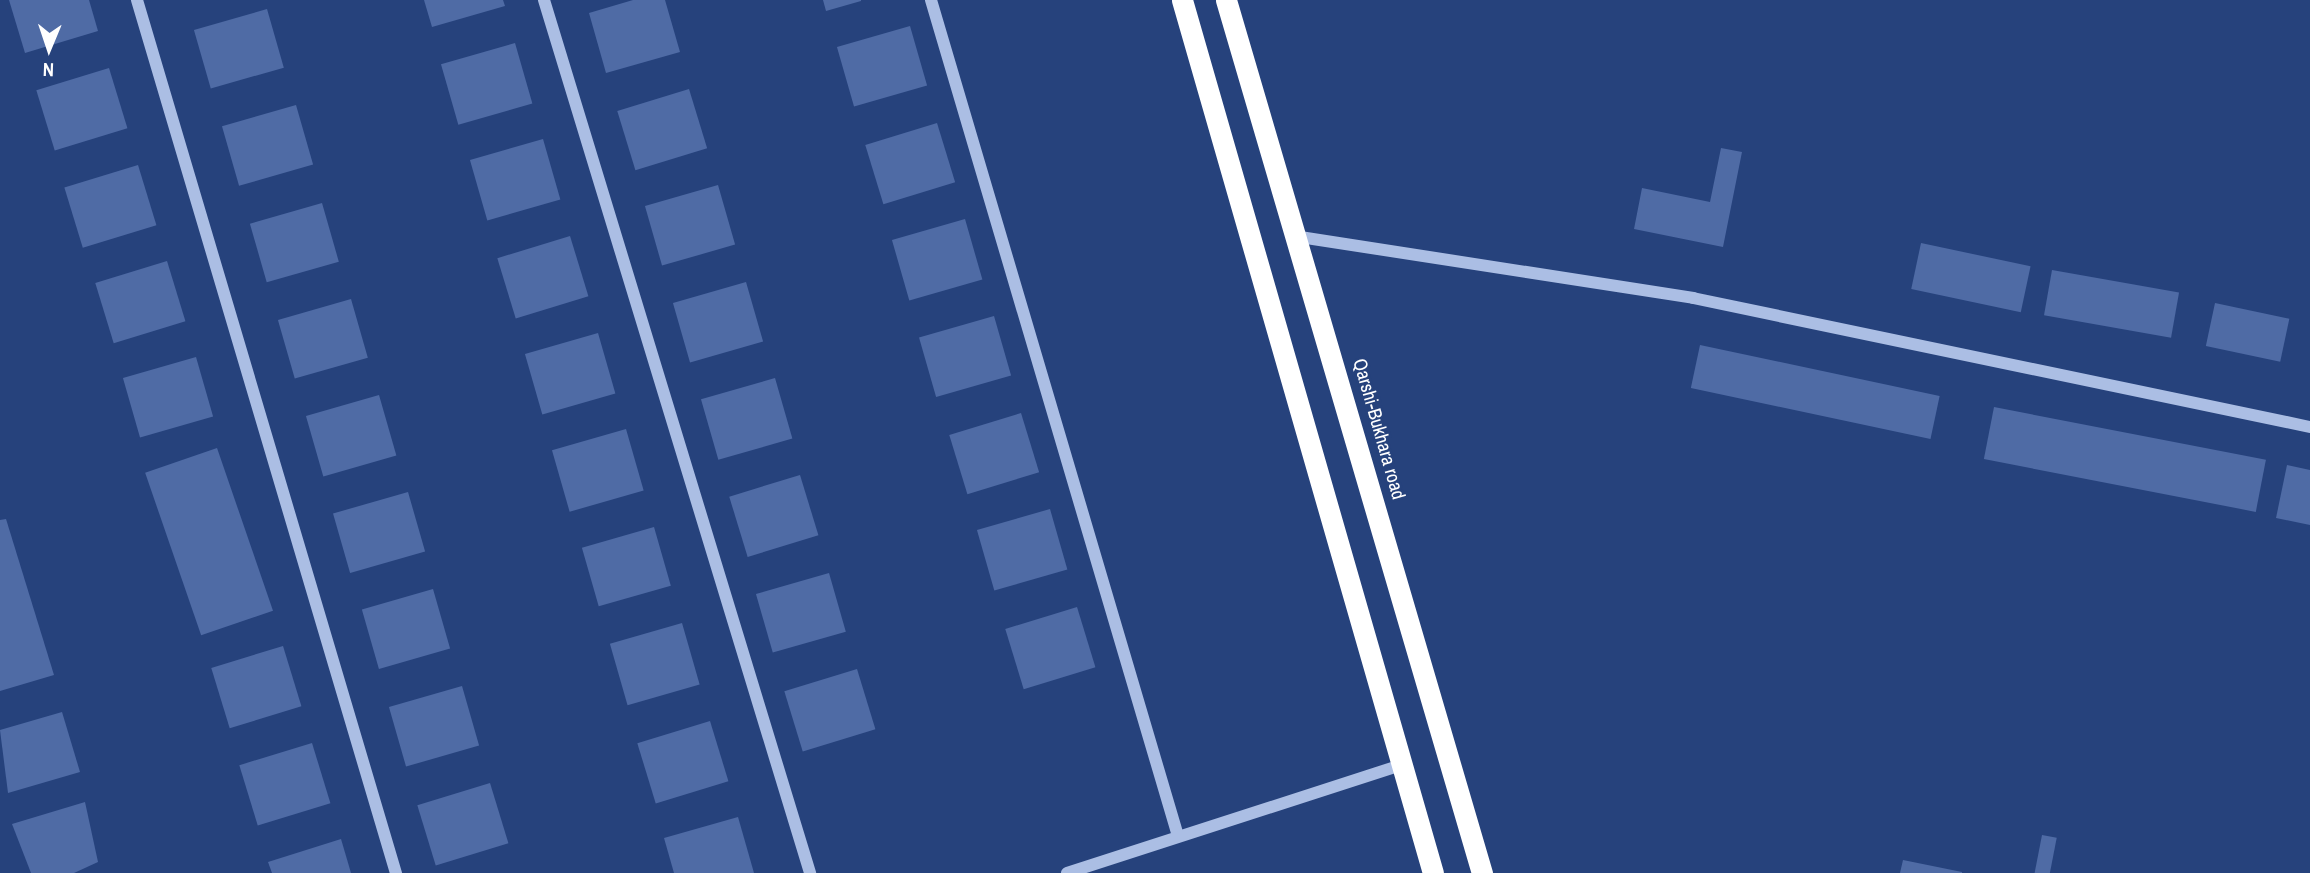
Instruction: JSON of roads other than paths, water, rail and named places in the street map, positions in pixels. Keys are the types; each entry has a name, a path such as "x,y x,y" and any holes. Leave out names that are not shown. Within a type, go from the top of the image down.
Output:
{"highway":[{"path":"1182,0 1433,873"},
{"name":"Qarshi-Bukhara road","path":"1226,0 1300,237 1482,873"}],"street":[{"path":"137,0 396,873"},
{"path":"544,0 810,873"},
{"path":"931,0 1178,836"},
{"path":"1300,237 1693,298 2310,427"},
{"path":"1067,873 1401,765"}]}
